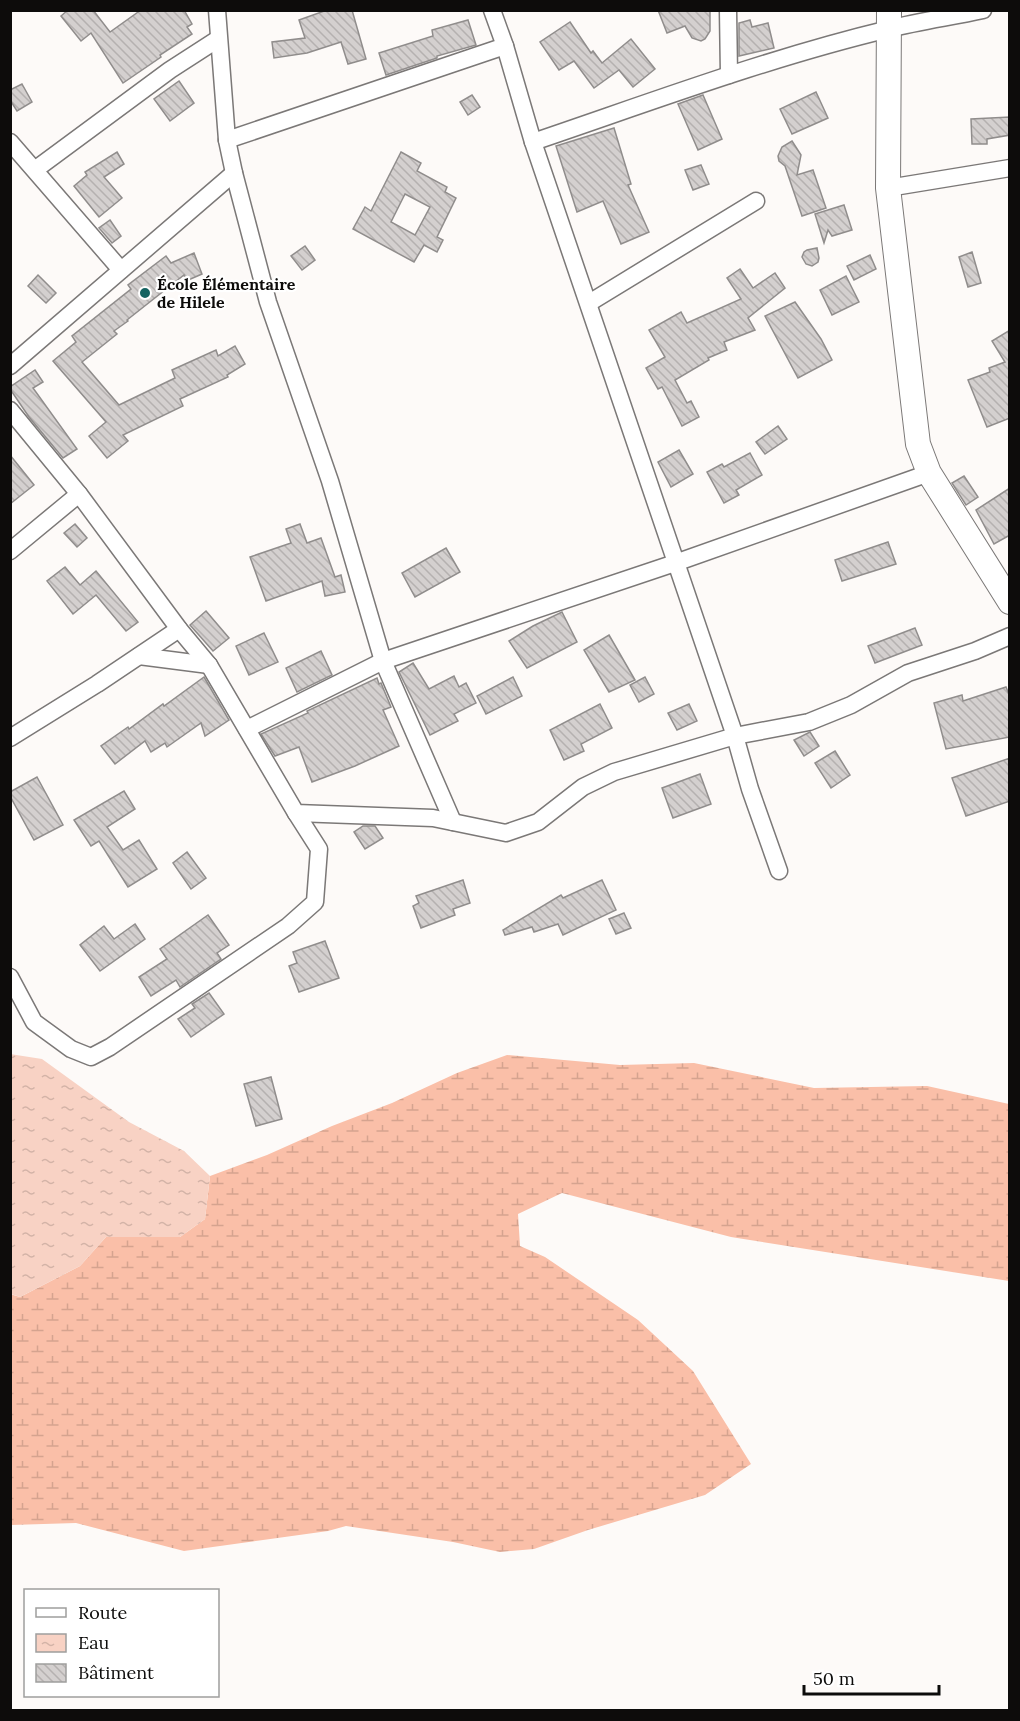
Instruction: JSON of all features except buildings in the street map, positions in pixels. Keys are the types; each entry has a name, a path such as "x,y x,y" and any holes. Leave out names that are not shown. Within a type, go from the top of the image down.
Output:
{"street":[{"path":"217,10 227,140 268,302 330,481 383,661 453,822"},
{"path":"492,10 533,142 779,871"},
{"path":"728,10 729,75"},
{"path":"533,142 889,20 982,10"},
{"path":"889,20 888,188 918,444 929,473 1010,602"},
{"path":"36,169 170,70 218,39"},
{"path":"227,140 505,46"},
{"path":"10,142 36,169 121,270"},
{"path":"888,188 1010,168"},
{"path":"13,360 234,173"},
{"path":"589,303 756,201"},
{"path":"10,410 79,494 179,630 209,665 319,849 315,902 288,926 110,1047 91,1057 72,1049 34,1022 10,976"},
{"path":"247,729 383,661 675,563 929,473"},
{"path":"10,551 79,494"},
{"path":"10,738 179,630"},
{"path":"297,813 433,818 506,833 538,822 583,787 614,772 735,736 809,722 851,705 908,673 975,651 1010,636"},
{"path":"139,656 209,665"}],"green space":[{"path":"507,1055 620,1065 694,1063 814,1088 927,1086 1009,1104 1009,1281 731,1237 562,1193 518,1214 520,1246 545,1257 638,1320 693,1371 751,1464 705,1495 588,1530 534,1549 500,1552 453,1542 346,1526 328,1531 184,1551 76,1523 11,1525 10,1294 20,1297 80,1266 106,1237 180,1237 205,1219 210,1176 392,1103 457,1073"}],"water":[{"path":"10,1054 42,1059 129,1122 184,1151 210,1176 205,1219 180,1237 106,1237 80,1266 20,1297 11,1294"}],"place":[{"name":"École Élémentaire de Hilele","path":"145,293"}]}
